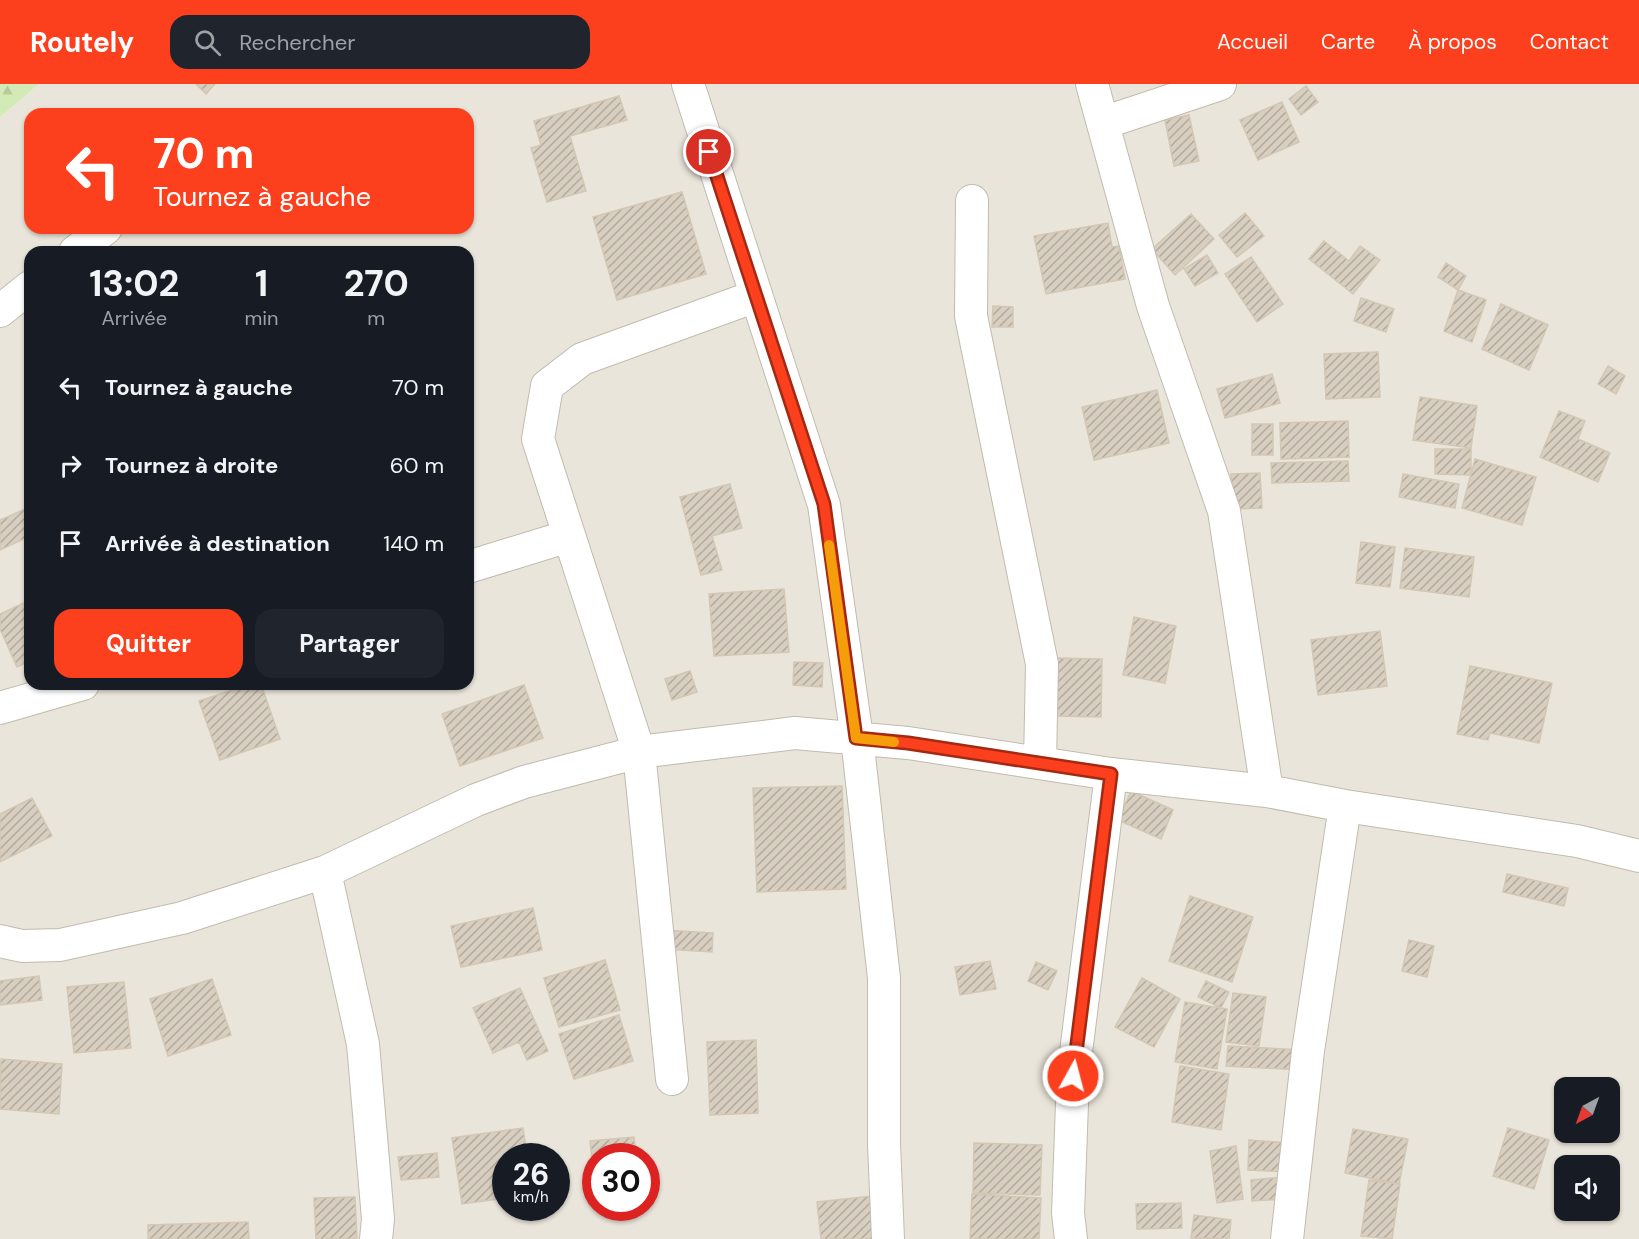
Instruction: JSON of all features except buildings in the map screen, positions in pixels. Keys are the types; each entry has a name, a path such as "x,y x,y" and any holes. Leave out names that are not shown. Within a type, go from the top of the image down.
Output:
{"street":[{"path":"688,84 824,504 856,738 884,978 884,1144 888,1239"},
{"path":"1092,84 1153,306 1224,511 1267,791"},
{"path":"1103,123 1220,84"},
{"path":"972,201 971,316 1042,664 1040,763"},
{"path":"83,246 98,234"},
{"path":"0,311 24,292"},
{"path":"672,1079 639,752 538,439 547,386 582,358 756,296"},
{"path":"474,565 569,536"},
{"path":"0,708 62,690"},
{"path":"0,941 21,946 60,945 182,918 325,872 476,800 524,782 639,752 795,733 908,743 1111,774 1267,791 1345,806 1577,841 1639,856"},
{"path":"1071,1239 1068,1213 1073,1076 1111,774"},
{"path":"1287,1239 1308,1051 1345,806"},
{"path":"325,872 363,1044 378,1219 376,1239"}],"shaded area":[{"path":"39,84 1639,84 1639,1239 0,1239 0,117"}],"green space":[{"path":"0,84 39,84 0,117"}],"slow traffic":[{"path":"829,545 856,738 894,742"}],"route":[{"path":"709,152 824,504 856,738 908,743 1111,774 1073,1076"}]}
